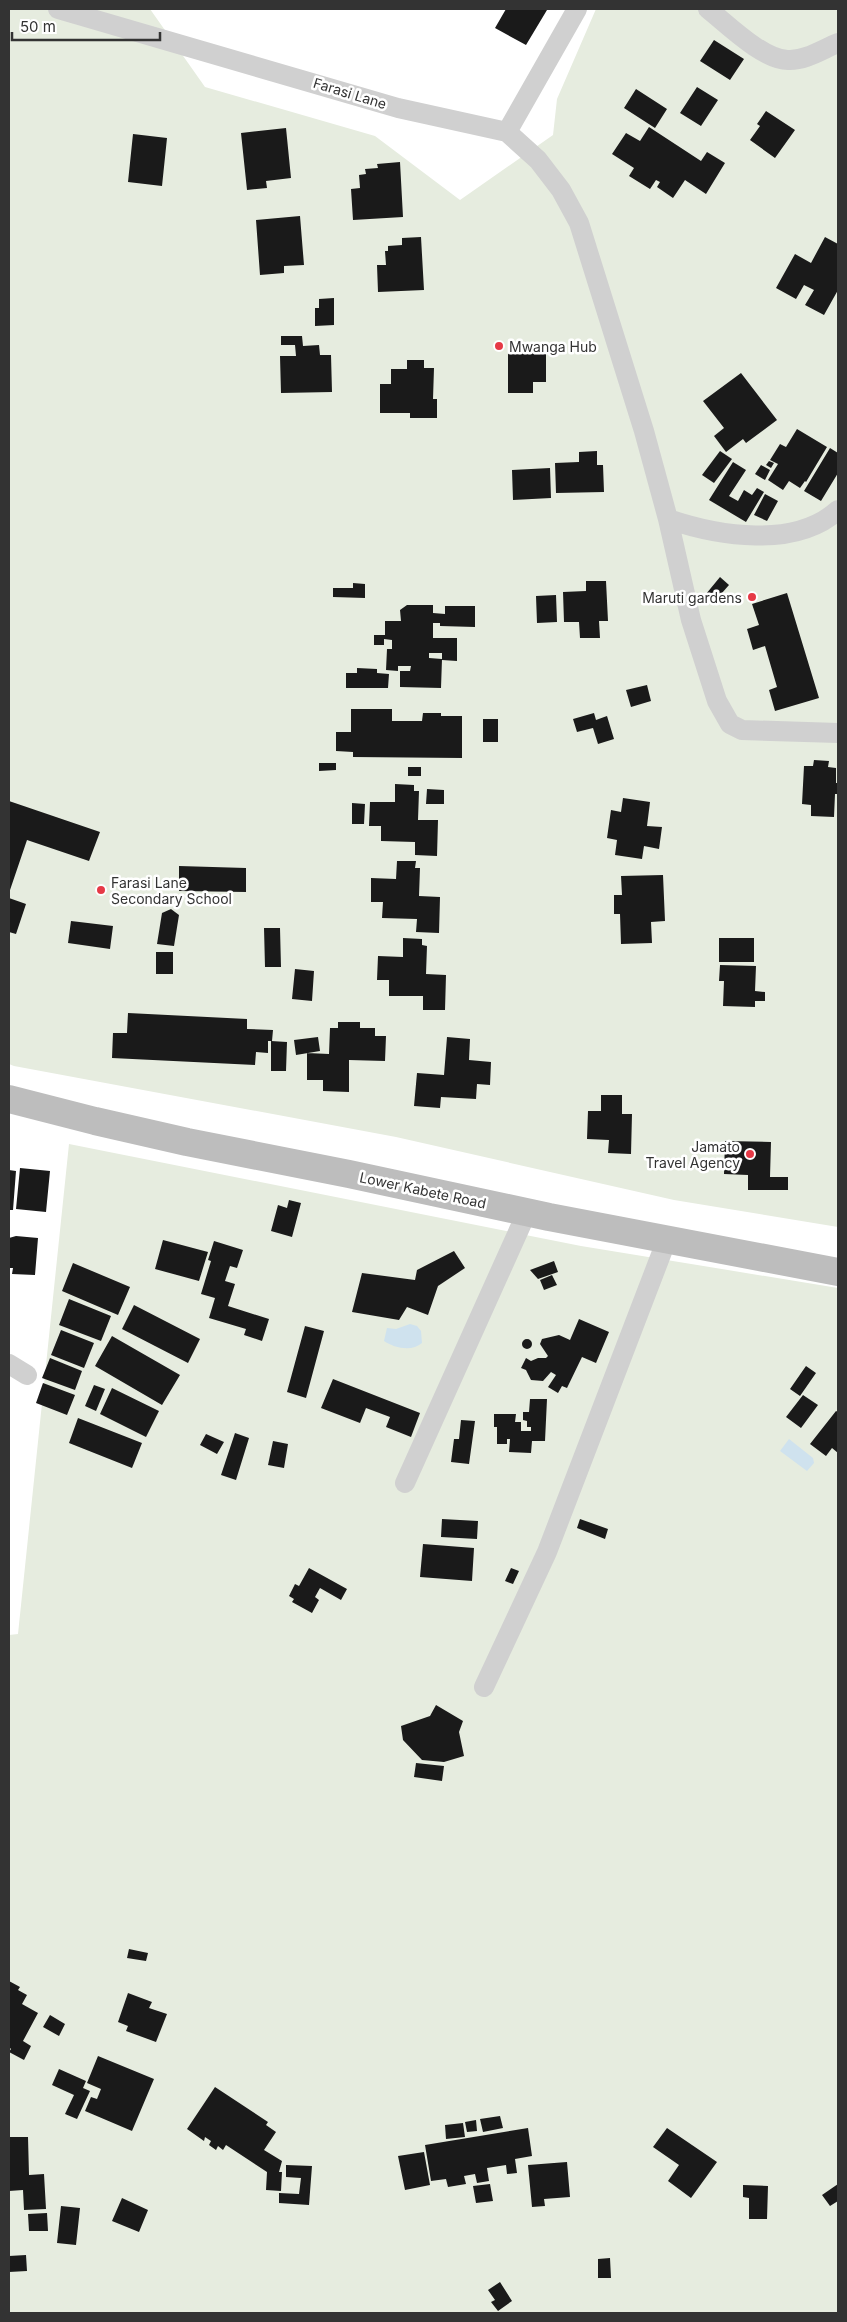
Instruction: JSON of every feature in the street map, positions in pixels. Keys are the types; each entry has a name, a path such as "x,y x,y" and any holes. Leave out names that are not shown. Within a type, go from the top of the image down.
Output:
{"main road":[{"name":"Lower Kabete Road","path":"9,1099 95,1122 187,1142 527,1212 838,1272"}],"street":[{"name":"Farasi Lane","path":"58,9 94,13 398,108 506,132"},
{"path":"577,9 506,132 538,160 561,190 579,223 644,431 668,520 691,620 717,701 730,724 742,730 838,733"},
{"path":"708,9 739,34 776,58 798,59 838,43"},
{"path":"668,520 701,530 750,536 783,533 815,526 838,510"},
{"path":"405,1483 527,1212"},
{"path":"484,1687 547,1552 667,1239"},
{"path":"9,1364 27,1375"}],"shaded area":[{"path":"9,9 150,9 205,87 375,136 460,200 553,135 557,99 596,9 838,9 838,1227 674,1200 396,1137 9,1064"},
{"path":"69,1144 581,1246 838,1288 838,2313 9,2313 9,1635 18,1634"}],"water":[{"path":"410,1324 417,1326 421,1331 422,1343 418,1346 403,1348 393,1346 384,1341 387,1328 396,1329"},
{"path":"789,1439 813,1458 814,1463 807,1471 780,1451"}],"building":[{"path":"506,9 547,10 526,45 495,28"},
{"path":"714,40 744,59 730,80 700,61"},
{"path":"697,87 718,100 701,126 680,113"},
{"path":"636,89 667,109 655,128 624,108"},
{"path":"766,111 795,130 775,158 750,140 760,126 757,124"},
{"path":"649,127 701,161 707,152 725,163 706,194 685,180 673,198 657,187 660,182 656,180 650,189 629,176 634,168 612,154 626,133 640,141"},
{"path":"286,128 291,178 266,181 267,188 247,190 241,133"},
{"path":"133,134 167,138 162,186 128,182"},
{"path":"400,162 403,217 353,220 351,189 360,188 359,175 366,174 365,169 378,168 377,164"},
{"path":"300,216 304,265 284,266 284,273 260,275 256,220"},
{"path":"421,237 424,290 378,292 377,265 386,265 385,251 388,251 388,246 402,245 402,238"},
{"path":"825,237 838,244 838,290 824,315 805,305 814,290 804,285 796,299 776,288 795,254 811,263"},
{"path":"334,298 334,325 315,326 315,308 319,308 319,299"},
{"path":"281,336 302,336 303,346 319,345 320,355 331,355 332,392 281,393 280,356 296,356 295,345 281,345"},
{"path":"508,347 546,347 546,382 533,382 533,393 508,393"},
{"path":"407,360 424,360 424,368 434,368 433,399 437,399 437,418 410,418 410,413 380,413 380,384 391,384 391,369 407,369"},
{"path":"741,373 777,420 746,443 743,439 726,452 714,436 724,428 703,401"},
{"path":"797,429 827,447 806,482 800,488 789,481 783,490 768,480 778,464 770,460 780,444 786,447"},
{"path":"830,448 838,453 838,473 821,501 804,491"},
{"path":"597,451 597,465 603,465 604,492 556,493 555,463 579,462 579,452"},
{"path":"720,451 732,459 714,483 702,475"},
{"path":"769,461 774,463 771,468 766,465"},
{"path":"733,462 746,470 729,496 738,501 744,490 752,495 757,488 764,492 746,522 709,500"},
{"path":"761,465 770,470 765,480 755,474"},
{"path":"550,468 551,498 513,500 512,470"},
{"path":"765,494 778,501 767,521 754,515"},
{"path":"720,577 729,585 715,601 706,594"},
{"path":"586,581 606,581 608,621 599,621 600,638 580,638 579,622 564,622 563,592 586,591"},
{"path":"353,583 365,584 365,598 333,597 333,588 353,588"},
{"path":"787,593 819,698 775,711 769,690 777,687 765,646 753,650 747,629 759,625 752,604"},
{"path":"556,595 557,622 537,623 536,596"},
{"path":"407,605 433,605 433,613 445,614 445,606 475,606 475,627 440,626 440,623 433,623 433,638 457,638 457,661 442,659 441,688 400,687 400,671 410,671 411,666 398,666 398,671 386,670 387,649 392,649 392,640 384,639 384,645 374,645 374,635 385,635 385,621 401,621 400,610","holes":["429,653 442,653 442,659 429,658"]},
{"path":"357,668 377,669 377,673 389,674 388,688 346,688 346,673 357,673"},
{"path":"647,685 651,701 631,707 626,690"},
{"path":"351,709 392,709 392,721 422,721 423,713 441,713 441,716 462,716 462,758 353,757 353,752 336,751 336,732 351,732"},
{"path":"594,713 596,720 607,716 614,739 598,744 593,728 577,732 573,719"},
{"path":"483,719 498,719 498,742 483,742"},
{"path":"814,760 829,761 828,767 836,768 838,794 835,794 834,817 811,816 811,805 802,804 804,766 813,766"},
{"path":"319,763 336,763 336,770 319,771"},
{"path":"408,767 421,767 421,776 408,776"},
{"path":"395,784 414,785 414,791 419,791 418,820 438,820 437,856 415,855 415,842 381,841 381,826 369,826 370,802 395,802"},
{"path":"427,789 444,790 444,804 426,804"},
{"path":"623,798 650,802 647,826 662,827 659,849 644,846 642,859 615,855 617,840 607,838 611,810 621,812"},
{"path":"9,801 100,832 89,861 27,840 9,893"},
{"path":"352,803 365,804 364,824 352,824"},
{"path":"397,861 416,861 415,868 420,868 419,896 440,897 439,933 416,932 417,919 382,918 383,902 371,902 371,878 396,879"},
{"path":"179,866 246,868 246,892 179,891"},
{"path":"663,875 665,921 651,922 652,943 621,944 620,914 614,914 614,895 622,895 621,876"},
{"path":"9,898 26,904 16,934 9,932"},
{"path":"171,909 179,915 174,946 157,944 162,913"},
{"path":"71,921 113,926 110,949 68,943"},
{"path":"264,928 280,928 281,967 265,967"},
{"path":"403,938 422,939 422,945 427,946 426,974 446,975 445,1010 423,1010 423,996 389,996 389,980 377,980 378,956 403,957"},
{"path":"719,938 754,938 754,962 719,962"},
{"path":"156,952 173,952 173,974 156,974"},
{"path":"720,965 756,966 755,991 765,992 765,1001 755,1001 755,1007 723,1006 724,981 719,981"},
{"path":"295,969 314,971 312,1001 292,999"},
{"path":"128,1013 247,1019 247,1029 273,1030 272,1041 268,1041 268,1053 256,1052 255,1065 112,1058 113,1033 127,1033"},
{"path":"338,1022 360,1022 360,1028 375,1028 375,1036 386,1036 385,1061 349,1060 349,1092 323,1091 323,1080 307,1080 307,1053 329,1054 330,1028 338,1028"},
{"path":"318,1037 320,1051 296,1055 294,1040"},
{"path":"447,1037 470,1039 469,1060 491,1062 490,1085 477,1084 476,1099 441,1097 440,1108 414,1106 417,1073 444,1075"},
{"path":"271,1041 287,1042 286,1071 271,1071"},
{"path":"601,1095 622,1095 622,1114 632,1114 631,1154 608,1153 609,1140 587,1139 588,1111 601,1111"},
{"path":"725,1141 771,1142 770,1177 788,1177 788,1190 748,1190 748,1175 724,1174"},
{"path":"20,1168 50,1171 46,1212 16,1209"},
{"path":"9,1170 16,1171 13,1210 9,1210"},
{"path":"289,1200 301,1203 292,1237 271,1231 278,1205 287,1208"},
{"path":"16,1236 38,1238 35,1275 12,1274 13,1268 9,1268 9,1238"},
{"path":"163,1240 208,1252 199,1281 155,1269"},
{"path":"214,1241 243,1250 237,1268 230,1266 225,1281 235,1284 228,1306 269,1319 262,1341 244,1335 246,1329 209,1318 215,1298 201,1294 211,1261 208,1260"},
{"path":"454,1251 465,1268 438,1286 428,1315 407,1307 399,1320 352,1312 362,1273 415,1280 417,1270"},
{"path":"554,1261 558,1272 538,1279 530,1270"},
{"path":"73,1263 130,1287 118,1315 62,1291"},
{"path":"552,1275 557,1285 544,1290 540,1280"},
{"path":"69,1299 111,1316 101,1341 59,1325"},
{"path":"134,1305 200,1339 188,1363 122,1329"},
{"path":"579,1319 609,1332 596,1363 582,1357 567,1388 562,1386 558,1393 548,1387 556,1375 551,1372 543,1381 531,1380 526,1370 521,1368 526,1358 531,1361 538,1358 546,1358 548,1356 540,1344 542,1339 559,1335 570,1340"},
{"path":"305,1326 324,1331 306,1398 287,1392"},
{"path":"61,1330 94,1343 84,1368 51,1355"},
{"path":"112,1336 180,1375 162,1405 95,1366"},
{"path":"527,1339 532,1344 527,1349 522,1344"},
{"path":"50,1358 82,1371 75,1390 42,1378"},
{"path":"806,1366 816,1373 800,1396 790,1389"},
{"path":"333,1379 420,1413 411,1437 386,1427 390,1417 366,1408 360,1423 321,1408"},
{"path":"43,1383 75,1395 67,1415 36,1403"},
{"path":"94,1385 105,1389 96,1411 85,1406"},
{"path":"112,1388 159,1411 146,1437 100,1414"},
{"path":"803,1395 818,1405 801,1428 786,1417"},
{"path":"530,1399 547,1399 545,1441 532,1441 531,1453 509,1452 510,1439 507,1439 507,1444 497,1444 497,1427 494,1427 494,1414 516,1414 515,1422 521,1422 521,1431 531,1431 531,1427 527,1427 527,1421 523,1420 523,1412 529,1412"},
{"path":"836,1411 838,1412 838,1453 832,1448 826,1456 810,1444"},
{"path":"78,1418 142,1443 132,1468 69,1443"},
{"path":"461,1420 475,1421 469,1464 451,1462 454,1439 459,1439"},
{"path":"235,1433 249,1438 236,1480 221,1475"},
{"path":"206,1434 224,1442 217,1454 200,1445"},
{"path":"273,1441 288,1444 284,1468 268,1465"},
{"path":"442,1519 478,1521 477,1539 441,1537"},
{"path":"580,1519 608,1529 605,1539 577,1528"},
{"path":"423,1544 474,1548 472,1581 420,1577"},
{"path":"309,1568 347,1589 341,1600 320,1588 315,1597 319,1600 312,1613 292,1602 294,1599 289,1596 295,1584 299,1586"},
{"path":"511,1568 519,1571 513,1584 505,1581"},
{"path":"436,1705 463,1721 459,1732 464,1756 444,1762 422,1760 403,1740 401,1726 430,1716"},
{"path":"416,1763 444,1766 442,1781 414,1777"},
{"path":"129,1949 148,1953 146,1961 127,1958"},
{"path":"9,1981 20,1987 18,1990 27,1995 22,2004 38,2013 23,2041 31,2046 24,2060 9,2052 11,2049 9,2047"},
{"path":"128,1993 152,2002 149,2008 167,2014 156,2042 126,2031 128,2026 118,2022"},
{"path":"50,2015 65,2024 59,2036 43,2027"},
{"path":"98,2056 154,2079 132,2131 85,2111 91,2097 97,2099 101,2089 87,2083"},
{"path":"59,2069 86,2081 83,2088 90,2091 77,2119 65,2114 74,2095 52,2085"},
{"path":"215,2087 268,2122 266,2125 276,2132 264,2150 282,2161 279,2172 282,2172 281,2191 266,2190 267,2172 226,2145 223,2150 218,2146 216,2150 209,2145 211,2141 205,2137 204,2141 187,2129"},
{"path":"500,2116 503,2128 483,2132 480,2119"},
{"path":"476,2120 477,2131 467,2132 465,2122"},
{"path":"463,2123 465,2137 446,2139 445,2125"},
{"path":"528,2128 532,2156 515,2159 517,2173 507,2174 506,2165 487,2168 489,2181 477,2183 475,2174 464,2176 466,2184 448,2187 446,2179 431,2181 425,2145"},
{"path":"667,2128 717,2162 691,2198 668,2181 679,2165 653,2147"},
{"path":"9,2137 28,2137 29,2175 44,2174 46,2209 24,2210 23,2190 9,2191"},
{"path":"424,2152 430,2185 405,2190 398,2156"},
{"path":"567,2162 570,2197 544,2199 545,2206 532,2207 528,2165"},
{"path":"286,2165 312,2166 309,2205 279,2203 279,2193 299,2194 301,2178 286,2177"},
{"path":"490,2184 493,2201 476,2203 473,2186"},
{"path":"838,2184 838,2201 830,2206 822,2195"},
{"path":"743,2185 768,2186 767,2219 749,2219 749,2198 743,2197"},
{"path":"122,2198 148,2210 139,2232 112,2221"},
{"path":"61,2206 80,2208 76,2245 57,2243"},
{"path":"47,2213 48,2231 29,2231 28,2214"},
{"path":"26,2255 27,2271 9,2272 9,2256"},
{"path":"610,2258 611,2278 598,2278 598,2259"},
{"path":"500,2282 512,2301 498,2311 491,2302 495,2300 488,2290"}],"place":[{"name":"Mwanga Hub","path":"499,346"},
{"name":"Maruti gardens","path":"752,597"},
{"name":"Farasi Lane Secondary School","path":"101,890"},
{"name":"Jamato Travel Agency","path":"750,1154"}]}
